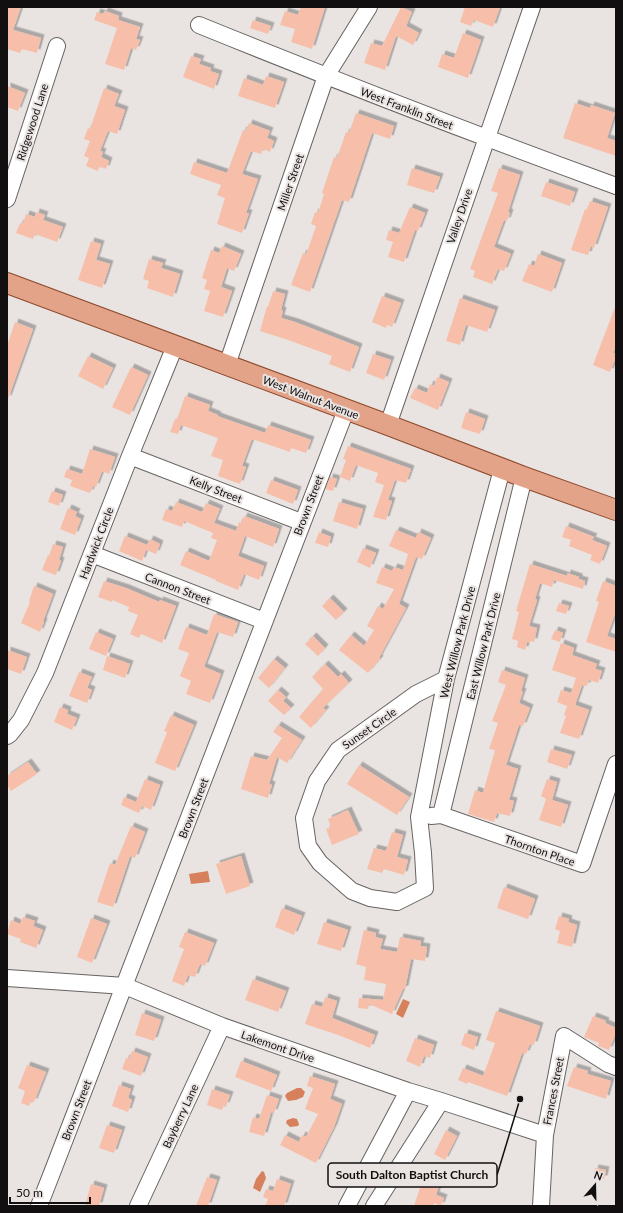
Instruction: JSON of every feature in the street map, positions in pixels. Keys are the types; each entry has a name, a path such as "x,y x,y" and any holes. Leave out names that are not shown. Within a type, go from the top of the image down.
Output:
{"main road":[{"name":"West Walnut Avenue","path":"9,288 227,365 502,469 616,510"}],"street":[{"name":"Miller Street","path":"227,365 326,76 369,7"},
{"name":"Valley Drive","path":"388,425 532,7"},
{"name":"West Franklin Street","path":"199,24 326,76 486,138 616,186"},
{"name":"Ridgewood Lane","path":"7,199 57,46"},
{"name":"Hardwick Circle","path":"7,736 21,720 45,673 175,346"},
{"name":"Brown Street","path":"39,1206 125,986 301,522 346,410"},
{"name":"Kelly Street","path":"130,456 301,522"},
{"name":"West Willow Park Drive","path":"419,816 446,679 502,469"},
{"name":"East Willow Park Drive","path":"441,816 524,477"},
{"name":"Cannon Street","path":"92,554 264,621"},
{"name":"Sunset Circle","path":"419,816 425,888 396,902 370,898 352,891 320,863 308,846 304,818 317,780 338,750 416,694 446,679"},
{"name":"Thornton Place","path":"419,816 441,816 582,864 616,764"},
{"name":"Lakemont Drive","path":"7,978 125,986 222,1026 408,1091 545,1135"},
{"name":"Bayberry Lane","path":"138,1206 222,1026"},
{"name":"Frances Street","path":"540,1206 545,1135 564,1036 608,1064 616,1067"},
{"path":"347,1206 408,1091"},
{"path":"374,1206 441,1101"}],"shaded area":[{"path":"208,871 210,882 191,884 189,874"},
{"path":"403,999 410,1002 403,1018 396,1014"},
{"path":"297,1088 301,1088 305,1092 303,1097 288,1101 285,1096 287,1093"},
{"path":"293,1118 297,1119 299,1124 298,1126 290,1127 286,1123 287,1120"},
{"path":"262,1171 264,1172 266,1178 260,1192 253,1188 256,1179"}],"building":[{"path":"7,7 21,7 13,30 41,38 37,53 22,49 20,53 7,49"},
{"path":"301,7 325,7 312,49 291,42 295,29 280,25 285,11 298,15"},
{"path":"401,7 412,12 406,26 419,33 413,45 396,36 385,70 364,63 371,43 382,46"},
{"path":"465,7 500,7 493,27 474,20 471,26 460,22"},
{"path":"105,11 119,16 118,20 140,27 136,39 140,40 136,50 131,48 124,70 105,64 117,28 94,20 97,12 103,14"},
{"path":"253,20 271,26 268,34 250,28"},
{"path":"463,33 481,40 468,78 438,67 442,54 454,58"},
{"path":"191,56 201,59 199,64 211,68 210,71 219,74 214,89 183,77"},
{"path":"266,76 284,82 275,108 238,96 244,78 263,85"},
{"path":"7,86 25,93 18,111 7,107"},
{"path":"104,88 119,94 114,106 125,110 117,134 108,131 100,151 103,152 101,157 109,161 106,169 99,166 98,171 86,166 89,158 84,156 90,141 84,139 88,128 90,129"},
{"path":"575,103 590,108 591,105 615,113 607,138 616,141 616,156 563,138"},
{"path":"356,113 394,126 390,139 372,133 349,202 342,200 310,292 291,285 303,253 306,255 316,226 311,224 315,212 318,213 324,194 322,193 334,157 337,158 346,132 349,133"},
{"path":"249,123 270,131 267,138 274,141 270,152 263,149 261,154 251,151 242,174 258,179 246,213 249,213 242,233 217,224 225,198 217,195 221,185 190,174 194,162 227,173 243,130 246,131"},
{"path":"412,168 440,177 434,193 407,185"},
{"path":"499,168 520,175 508,212 510,213 507,221 504,220 494,247 511,254 504,271 498,269 492,284 473,277 475,271 470,269 498,193 491,191"},
{"path":"546,182 575,192 570,206 541,196"},
{"path":"590,201 608,207 594,248 591,246 588,255 571,250 585,209 587,210"},
{"path":"410,207 425,213 418,231 415,230 404,262 388,257 393,242 386,240 389,230 399,233"},
{"path":"36,212 45,215 43,220 63,227 57,242 35,234 33,239 16,233 20,223 23,224 26,214 35,217"},
{"path":"91,241 101,244 96,260 110,264 102,288 78,280"},
{"path":"222,246 241,254 234,271 227,268 221,287 232,291 223,317 204,311 210,291 204,289 207,280 202,278 211,250 219,253"},
{"path":"538,254 562,263 552,292 522,281 529,264 534,266"},
{"path":"149,259 163,263 161,268 180,274 173,297 147,288 149,281 143,279"},
{"path":"273,291 285,294 281,310 283,311 281,318 359,347 350,372 329,364 332,356 260,331"},
{"path":"382,296 401,303 392,327 387,325 386,328 372,322"},
{"path":"460,298 495,310 487,332 466,325 460,345 446,341"},
{"path":"615,307 616,346 613,353 616,354 616,357 610,372 593,365"},
{"path":"15,322 33,329 7,399 7,346"},
{"path":"373,354 391,360 384,380 366,373"},
{"path":"88,356 113,368 103,389 78,376"},
{"path":"131,367 148,375 130,415 112,407"},
{"path":"437,377 449,382 438,410 410,398 415,388 427,393 430,384 434,386"},
{"path":"185,396 210,405 208,411 218,415 217,416 265,433 268,425 311,440 306,453 291,448 290,452 252,439 242,466 246,467 240,484 218,476 223,460 211,456 218,438 181,425 178,434 170,432 175,419 177,419"},
{"path":"466,412 485,419 480,434 461,428"},
{"path":"348,446 411,469 406,483 395,480 388,500 392,501 386,520 373,517 384,485 375,482 378,473 356,465 350,481 340,477 346,460 343,459"},
{"path":"90,449 115,457 109,474 102,471 96,487 93,486 90,493 70,486 72,480 64,477 67,469 82,474"},
{"path":"330,477 337,479 333,491 325,489"},
{"path":"271,480 298,490 293,504 266,493"},
{"path":"52,491 63,495 59,506 48,502"},
{"path":"176,502 202,512 206,503 220,509 214,523 236,531 239,522 241,523 244,516 279,529 273,547 245,536 238,556 264,566 259,580 244,574 238,590 180,565 186,551 209,561 217,540 211,538 213,533 184,521 182,527 162,520 166,509 172,511"},
{"path":"339,502 363,509 357,529 333,521"},
{"path":"68,508 77,512 75,516 81,519 75,535 60,529"},
{"path":"566,526 594,537 592,540 607,546 600,564 590,560 592,555 569,546 571,540 562,537"},
{"path":"396,530 416,538 418,532 431,538 422,559 416,557 399,604 406,608 379,658 380,659 368,673 339,650 351,635 364,646 374,630 367,626 378,606 383,609 394,589 376,583 382,567 392,571 394,567 403,570 408,554 389,546"},
{"path":"319,532 331,537 328,547 315,543"},
{"path":"125,536 147,545 150,539 160,544 156,554 146,550 142,561 119,551"},
{"path":"53,544 63,547 59,560 61,561 56,575 42,570"},
{"path":"363,548 376,553 370,568 357,562"},
{"path":"530,564 567,576 567,573 579,577 579,579 585,581 583,589 554,580 552,587 540,583 535,599 537,600 529,626 537,628 534,642 527,642 525,650 517,647 518,641 512,639 519,612 516,611"},
{"path":"104,581 126,588 159,602 160,600 176,606 162,643 141,634 139,638 130,634 138,615 128,611 129,607 112,600 112,602 98,597"},
{"path":"603,581 616,586 616,611 607,636 616,639 616,652 586,642 599,602 596,601"},
{"path":"34,586 53,594 40,632 21,623 30,602 29,601"},
{"path":"330,598 344,612 336,620 322,606"},
{"path":"559,603 569,606 566,614 556,611"},
{"path":"214,614 238,622 233,637 217,632 204,667 221,674 210,703 186,694 191,681 180,676 189,653 178,649 186,627 207,635"},
{"path":"555,630 563,633 560,642 551,639"},
{"path":"96,632 113,639 106,656 89,649"},
{"path":"313,636 325,648 318,656 305,644"},
{"path":"561,643 574,648 572,655 597,664 595,669 602,671 598,683 589,680 587,686 582,685 575,705 589,710 579,739 560,733 566,716 564,715 567,706 557,702 561,690 571,693 576,678 552,670"},
{"path":"7,650 27,657 21,674 7,669"},
{"path":"107,656 130,664 125,678 103,670"},
{"path":"274,659 285,668 269,688 258,678"},
{"path":"325,664 338,677 341,674 349,683 323,708 326,710 311,728 299,717 323,689 312,677"},
{"path":"502,670 525,678 521,691 523,692 519,703 530,708 523,726 519,725 506,765 518,769 509,800 514,801 510,816 497,813 494,822 468,814 475,790 483,793 495,750 489,749 498,723 492,721 506,685 498,682"},
{"path":"79,672 92,677 87,688 92,690 87,703 69,696"},
{"path":"278,690 286,697 283,701 291,708 284,715 268,701"},
{"path":"60,707 68,710 67,714 77,718 72,730 54,722"},
{"path":"171,715 194,725 175,771 155,763 167,732 164,731"},
{"path":"278,725 302,740 287,763 277,757 269,784 272,785 268,798 241,789 251,756 267,760 282,738 273,732"},
{"path":"551,749 572,755 567,769 547,762"},
{"path":"28,762 37,774 11,791 7,785 7,776"},
{"path":"359,765 409,797 397,815 347,784"},
{"path":"145,779 160,785 151,810 142,806 139,813 121,805 124,797 136,802"},
{"path":"547,779 557,782 552,800 568,805 561,827 539,820 546,799 541,796"},
{"path":"348,810 359,834 332,845 326,829 331,827 328,819"},
{"path":"131,826 145,832 135,858 130,856 113,907 97,902 110,863 115,865"},
{"path":"392,832 403,835 397,857 408,860 404,875 384,869 382,873 367,869 374,848 386,851"},
{"path":"241,856 250,886 226,894 216,864"},
{"path":"504,887 535,899 528,919 497,908"},
{"path":"282,908 302,916 294,935 275,927"},
{"path":"559,916 569,919 568,922 577,925 572,947 557,943 560,931 555,929"},
{"path":"23,917 35,921 33,926 43,930 36,948 20,942 21,939 7,934 11,920 20,924"},
{"path":"91,918 107,924 92,963 77,957"},
{"path":"324,922 348,930 341,951 317,944"},
{"path":"364,930 376,933 375,937 383,939 380,949 397,952 400,937 421,941 420,946 427,947 425,961 411,959 405,989 403,989 392,1014 369,1004 368,1009 358,1008 359,998 383,1000 386,984 364,980 366,967 356,964"},
{"path":"185,932 214,943 205,966 200,964 195,977 188,975 184,986 172,981 184,949 179,947"},
{"path":"253,979 286,991 278,1012 245,1000"},
{"path":"325,997 337,1001 332,1018 375,1035 370,1048 341,1036 305,1024 312,1004 322,1007"},
{"path":"496,1011 540,1026 534,1045 530,1044 526,1054 522,1053 507,1096 468,1082 467,1084 458,1080 463,1068 483,1076 495,1043 486,1040"},
{"path":"142,1013 161,1020 154,1041 135,1035"},
{"path":"593,1016 606,1021 605,1023 616,1028 616,1033 609,1050 598,1046 599,1043 584,1037"},
{"path":"465,1033 478,1037 474,1050 461,1045"},
{"path":"415,1038 434,1045 430,1058 424,1056 420,1067 406,1061"},
{"path":"132,1051 148,1057 141,1076 122,1069 126,1058 129,1059"},
{"path":"241,1061 277,1075 271,1091 235,1077"},
{"path":"27,1065 46,1072 34,1102 31,1101 29,1106 21,1103 25,1091 18,1088"},
{"path":"574,1067 588,1071 587,1074 611,1081 606,1099 567,1086"},
{"path":"310,1076 335,1084 330,1099 342,1104 334,1127 316,1163 280,1145 285,1135 299,1142 302,1135 306,1137 318,1114 305,1109 313,1088 307,1086"},
{"path":"119,1085 131,1089 128,1098 132,1100 128,1112 112,1106"},
{"path":"212,1089 230,1095 226,1106 224,1105 222,1110 207,1105"},
{"path":"267,1095 279,1099 274,1113 271,1112 264,1136 249,1132 253,1117 259,1119"},
{"path":"107,1125 122,1130 114,1153 99,1148"},
{"path":"446,1130 457,1136 445,1160 434,1154"},
{"path":"595,1168 606,1170 604,1179 593,1178"},
{"path":"426,1169 443,1174 436,1195 444,1198 441,1206 434,1203 433,1206 414,1206"},
{"path":"207,1177 217,1180 208,1206 196,1206"},
{"path":"277,1179 291,1184 284,1206 265,1206 268,1199 263,1197 266,1189 273,1191"},
{"path":"91,1184 104,1188 99,1206 85,1206"}],"place":[{"name":"South Dalton Baptist Church","path":"520,1099"}]}
